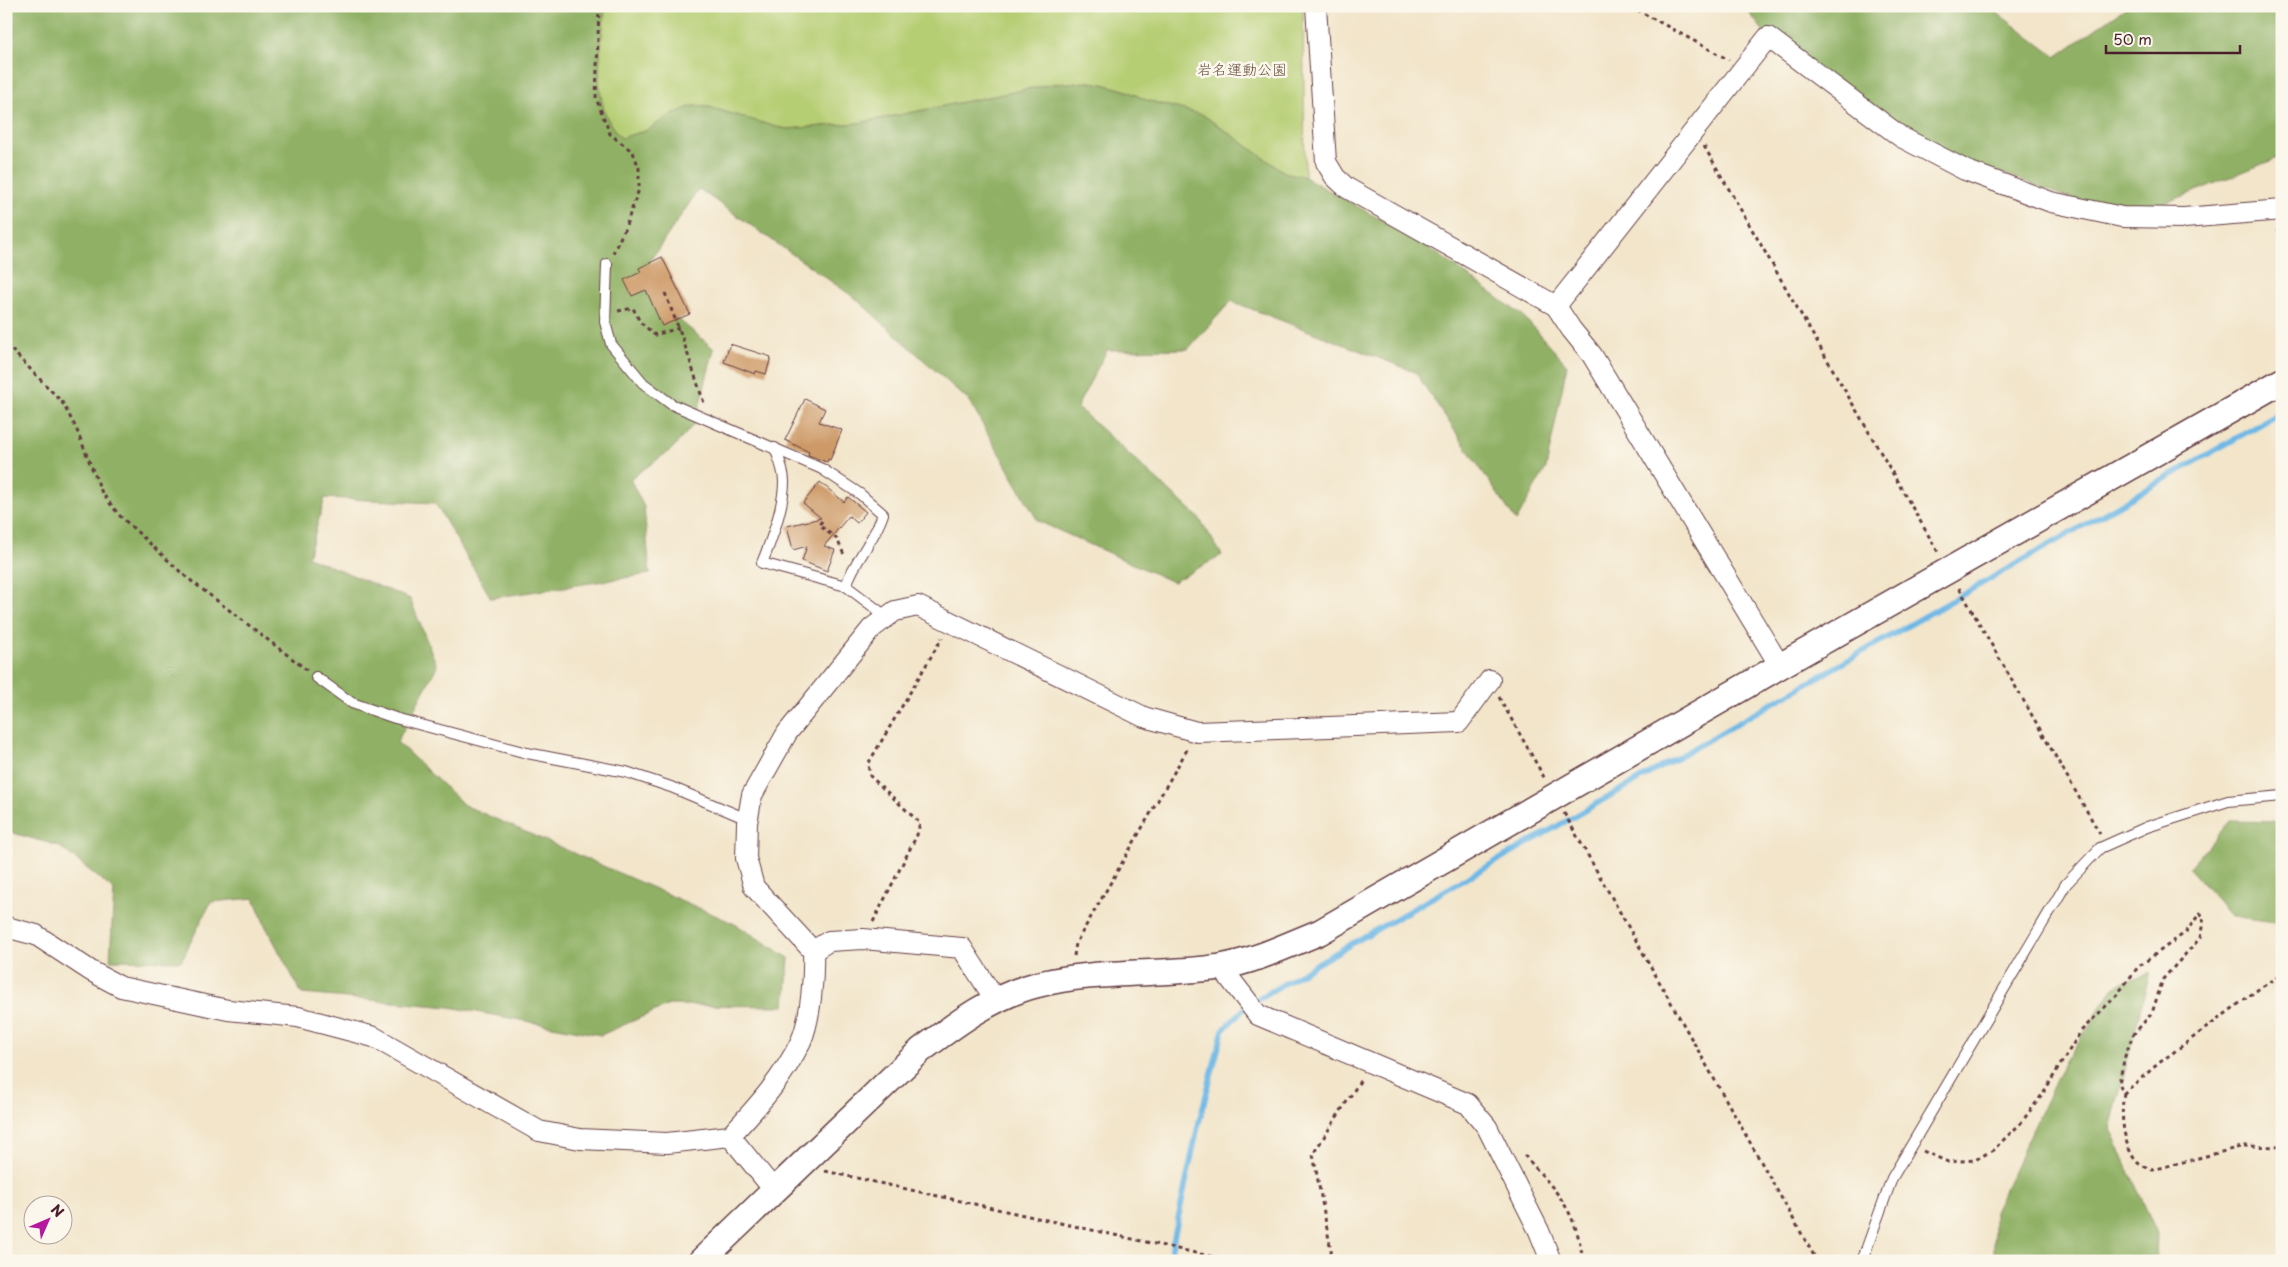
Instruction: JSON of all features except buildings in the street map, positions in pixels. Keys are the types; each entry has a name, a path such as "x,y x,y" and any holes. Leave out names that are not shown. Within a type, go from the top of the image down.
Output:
{"street":[{"path":"1316,6 1326,162 1335,177 1348,188 1556,306 1571,329 1592,355 1780,666"},
{"path":"1556,306 1768,37 1901,137 1965,170 2051,202 2122,218 2184,218 2282,210"},
{"path":"701,1261 921,1050 962,1019 996,1001 1034,985 1072,978 1221,967 1272,952 1320,932 1780,666 2282,381"},
{"path":"6,927 36,935 91,971 121,987 228,1010 298,1017 374,1037 539,1131 580,1139 668,1143 730,1136 751,1114 780,1077 801,1040 814,981 813,951 754,887 746,858 747,820 752,795 787,733 872,628 895,610 918,606 1144,717 1197,732 1459,722 1490,680"},
{"path":"813,951 829,941 864,939 962,948 996,1001"},
{"path":"1221,967 1258,1015 1468,1104 1487,1127 1539,1231 1551,1261"},
{"path":"730,1136 774,1190"}],"lane":[{"path":"607,264 605,313 610,344 643,383 671,404 822,469 860,494 884,514 861,558 851,571 846,586"},
{"path":"775,448 782,468 784,483 774,532 762,563 846,586 887,617"},
{"path":"316,677 352,703 395,718 527,752 626,772 671,787 747,820"},
{"path":"1862,1261 1892,1178 2066,884 2100,848 2147,827 2228,801 2282,796"}],"path":[{"path":"600,6 596,98 610,134 633,152 639,168 639,190 625,228 607,264"},
{"path":"1630,6 1743,67"},
{"path":"1694,129 2106,846"},
{"path":"665,293 679,328 696,382"},
{"path":"605,313 633,308 640,322 655,335 679,328"},
{"path":"6,344 62,402 76,428 102,493 119,515 185,576 316,677"},
{"path":"822,521 819,525 837,539 851,571"},
{"path":"864,939 917,835 920,823 870,776 868,764 952,623"},
{"path":"1490,680 1817,1261"},
{"path":"1072,978 1076,943 1197,732"},
{"path":"1911,1145 1948,1162 1975,1160 1993,1150 2020,1124 2042,1095 2081,1031 2116,996 2138,967 2186,932 2200,913 2204,917 2200,938 2163,979 2152,1013 2133,1035 2125,1056 2120,1083 2124,1093 2121,1107 2123,1129 2133,1156 2139,1164 2153,1170 2244,1146 2282,1147"},
{"path":"2124,1093 2158,1064 2260,988 2282,976"},
{"path":"1334,1261 1313,1154 1357,1084 1374,1063"},
{"path":"1519,1150 1558,1192 1573,1219 1583,1261"},
{"path":"809,1156 826,1172 1232,1261"}],"green space":[{"path":"6,6 605,6 599,75 600,93 610,124 621,138 648,130 672,114 693,106 709,107 788,129 859,123 1053,84 1090,82 1127,91 1146,100 1203,115 1284,172 1305,177 1424,244 1523,316 1567,365 1546,468 1516,521 1415,372 1231,301 1188,349 1107,350 1077,407 1199,518 1222,555 1173,582 1038,521 969,401 855,298 699,189 635,283 714,349 695,423 672,449 630,479 644,507 650,574 491,598 435,503 325,498 308,557 410,599 437,666 397,742 464,805 735,924 789,958 785,1006 669,1005 601,1035 450,1007 302,994 265,925 254,898 211,902 181,961 110,960 114,890 59,846 6,831"},
{"name":"岩名運動公園","path":"605,6 1303,6 1305,177 1284,172 1203,115 1146,100 1127,91 1090,82 1053,84 859,123 788,129 709,107 693,106 672,114 648,130 621,138 610,124 600,93 599,75"},
{"path":"1744,6 1988,6 2056,57 2128,6 2282,6 2282,156 2181,197 2122,217 1901,137 1768,37"},
{"path":"2230,821 2282,822 2282,923 2231,916 2189,868"},
{"path":"2150,972 2110,1129 2157,1233 2156,1261 1994,1261 1994,1212 2063,1065 2115,986"}],"waterway":[{"path":"1169,1261 1198,1126 1223,1030 1247,1006 1318,963 2282,412"}]}
